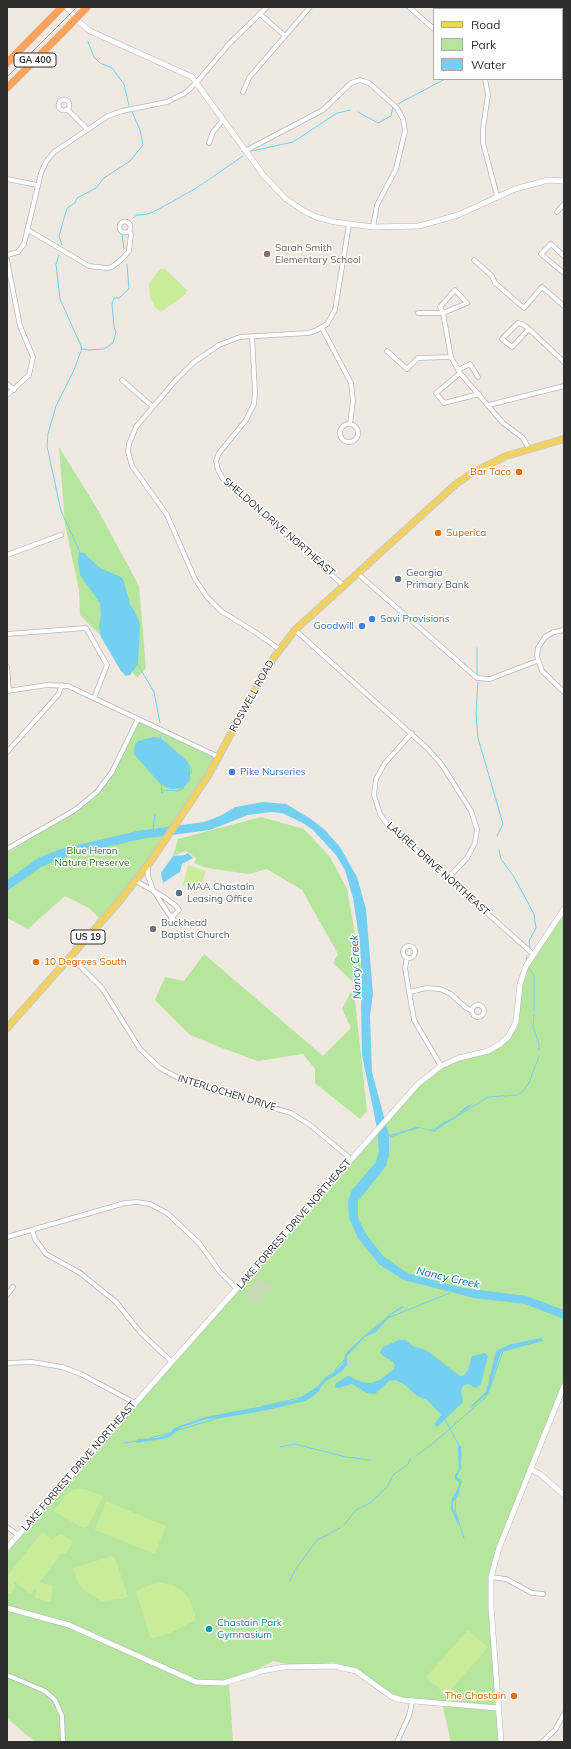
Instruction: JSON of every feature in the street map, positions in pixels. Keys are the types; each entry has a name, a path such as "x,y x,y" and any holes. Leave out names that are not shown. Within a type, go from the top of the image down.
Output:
{"highway":[{"name":"GA 400","path":"7,63 62,7"},
{"name":"GA 400","path":"7,88 87,7"}],"main road":[{"name":"ROSWELL ROAD","path":"7,1028 71,957 136,881 178,822 219,757 260,679 279,649 295,630 356,572 456,484 489,464 528,449 564,439"}],"street":[{"path":"67,7 79,22 90,31 187,74 197,82 264,176 280,194 293,204 316,217 349,224 373,227 404,228 434,223 458,215 497,196 548,180 564,181"},
{"path":"7,256 22,249 28,230 37,184 43,167 50,156 87,129 115,113 172,100 185,93 197,82 229,44 267,7"},
{"path":"243,92 249,78 310,7"},
{"path":"409,7 433,28"},
{"path":"260,14 285,36"},
{"path":"245,151 323,110 351,83 360,80 369,83 397,108 403,119 405,131 396,169 377,205 373,227"},
{"path":"485,80 488,95 483,128 483,143 497,196"},
{"path":"68,110 87,129"},
{"path":"209,144 213,132 224,120"},
{"path":"7,179 37,184"},
{"path":"557,212 564,204"},
{"path":"279,649 221,611 206,597 195,579 166,515 132,466 128,451 130,437 136,427 183,373 208,352 230,340 252,336 308,333 322,328 330,320 335,310 349,224"},
{"path":"28,230 89,266 103,268 112,267 129,251 131,234 129,230"},
{"path":"564,256 551,244 541,254 564,273"},
{"path":"7,260 20,326 33,358 29,375 7,395"},
{"path":"474,260 492,276 495,283 524,308 542,287 564,306"},
{"path":"418,313 442,313 467,303 455,290 440,307 442,313 451,357 459,372 503,423 523,438 528,449"},
{"path":"529,329 512,347 502,339 518,323 529,329 564,362"},
{"path":"322,328 351,383 353,402 350,424"},
{"name":"SHELDON DRIVE NORTHEAST","path":"252,336 255,392 254,404 246,420 219,453 216,461 218,470 223,479 343,585"},
{"path":"387,351 407,369 418,358 451,357"},
{"path":"478,377 470,364 436,392 444,403 479,394"},
{"path":"122,380 153,407"},
{"path":"7,384 14,390"},
{"path":"489,405 564,386"},
{"path":"350,424 356,428 358,434 355,440 348,442 342,439 341,432 344,426 350,424"},
{"path":"7,556 62,535"},
{"path":"356,572 477,678 490,679 537,661"},
{"path":"7,634 86,628 107,665 94,698"},
{"path":"295,630 412,732 428,748 442,765 471,811 476,822 477,836 473,850 448,878"},
{"path":"564,630 554,632 543,640 538,648 537,661 542,671 564,692"},
{"path":"7,666 8,691 48,685 62,685 138,718 219,757"},
{"path":"7,752 58,695 62,685"},
{"path":"7,849 75,810 97,792 112,772 138,718"},
{"name":"LAUREL DRIVE NORTHEAST","path":"412,732 379,771 375,786 376,803 380,814 387,824 533,954"},
{"path":"136,881 154,892 164,897 179,910 173,919 154,892 148,876 148,864"},
{"name":"LAKE FORREST DRIVE NORTHEAST","path":"7,1548 422,1079 440,1066 459,1058 488,1051 508,1037 515,1027 518,1018 522,976 533,954 564,909"},
{"name":"INTERLOCHEN DRIVE","path":"71,957 102,988 140,1049 160,1068 184,1081 291,1113 310,1125 351,1159"},
{"path":"407,958 405,968 414,1020 440,1066"},
{"path":"410,992 426,988 440,989 450,994 472,1011"},
{"path":"7,1237 125,1203 137,1202 150,1204 167,1213 199,1243 220,1272 237,1289"},
{"path":"32,1230 35,1239 46,1254 80,1273 116,1302 141,1333 172,1362"},
{"path":"7,1294 13,1287"},
{"path":"7,1363 32,1362 62,1366 82,1374 135,1403"},
{"path":"500,1742 491,1607 491,1577 499,1548 564,1386"},
{"path":"530,1469 540,1474 564,1495"},
{"path":"7,1527 18,1536"},
{"path":"491,1577 506,1579 532,1593 543,1594"},
{"path":"7,1608 69,1625 196,1682 224,1683 262,1671 284,1667 334,1666 356,1671 392,1696 412,1702 498,1708"},
{"path":"7,1675 45,1691 55,1700 62,1716 63,1742"},
{"path":"397,1742 409,1716 412,1702"},
{"path":"542,1742 556,1730 564,1714"}],"green space":[{"path":"160,269 165,269 187,290 186,294 161,312 155,307 150,298 149,284"},
{"path":"59,447 98,510 139,586 146,668 137,678 109,644 80,615 79,590 65,524"},
{"name":"Blue Heron Nature Preserve","path":"139,722 215,758 186,806 133,881 100,919 89,908 65,896 28,929 7,918 7,853 76,812 93,799 109,780 118,765"},
{"path":"261,817 304,829 330,857 347,889 362,973 355,1000 367,1111 360,1119 315,1083 315,1069 303,1054 258,1061 222,1048 190,1035 155,1000 165,977 184,981 204,954 323,1056 351,1028 342,1009 355,984 333,963 338,954 302,890 267,869 249,874 207,868 194,863 196,858 186,851 173,856 178,839"},
{"path":"188,865 206,871 199,890 183,885"},
{"path":"564,911 564,1392 498,1551 493,1576 490,1613 502,1742 451,1742 442,1702 412,1700 393,1696 359,1672 333,1662 305,1668 273,1661 236,1681 229,1682 233,1742 35,1742 7,1718 7,1549 284,1234 440,1064 503,1044 517,1028 521,980 529,961"},
{"path":"259,1277 272,1288 257,1306 244,1295"},
{"path":"75,1489 83,1489 103,1496 88,1526 84,1528 53,1511 68,1492"},
{"path":"106,1501 166,1526 155,1554 95,1530"},
{"path":"42,1532 53,1540 61,1534 73,1541 66,1553 61,1554 39,1583 53,1585 51,1601 49,1602 35,1598 36,1588 30,1594 14,1581 15,1587 13,1591 11,1594 7,1592 7,1577 10,1578 7,1576"},
{"path":"112,1556 115,1558 128,1597 102,1601 86,1592 78,1583 73,1568"},
{"path":"161,1583 172,1585 181,1590 188,1597 195,1613 195,1620 170,1633 153,1638 150,1637 136,1591 152,1584"},
{"path":"468,1630 488,1647 446,1695 426,1677"}],"water":[{"path":"79,552 84,553 100,568 121,577 124,582 130,604 140,624 138,664 130,675 126,676 121,671 101,637 99,626 101,614 100,603 80,575 78,563"},
{"path":"154,737 161,738 187,761 190,768 190,780 183,788 171,789 161,785 134,754 135,744 138,741"},
{"path":"263,802 286,804 311,819 325,830 340,847 357,877 366,909 373,994 370,1016 372,1072 389,1135 419,1127 433,1131 444,1122 453,1118 466,1107 475,1103 434,1132 420,1128 389,1136 389,1155 386,1166 358,1201 358,1218 366,1234 383,1256 407,1273 463,1288 526,1296 564,1310 564,1319 525,1304 474,1298 404,1280 380,1265 358,1238 349,1218 348,1201 352,1190 376,1162 379,1151 377,1128 362,1055 362,987 360,944 353,898 345,870 336,855 313,830 303,823 282,813 271,812 248,815 210,830 141,839 68,856 41,867 7,891 7,880 40,857 61,849 137,831 204,822 220,816 235,807"},
{"path":"188,853 193,858 182,864 180,872 163,883 161,873 173,856 185,855"},
{"path":"402,1306 404,1307 391,1315 376,1332 365,1337 347,1356 347,1365 341,1372 323,1383 319,1391 305,1401 272,1409 228,1417 207,1419 182,1427 168,1438 136,1443 137,1439 157,1438 169,1434 174,1428 205,1417 296,1400 317,1387 325,1378 339,1368 343,1364 346,1353 389,1315"},
{"path":"541,1338 543,1341 501,1352 488,1393 472,1407 471,1406 486,1392 496,1351 511,1344"},
{"path":"399,1340 406,1340 413,1346 426,1350 460,1376 464,1375 468,1370 472,1356 485,1353 488,1356 481,1384 476,1388 468,1384 463,1386 461,1390 463,1402 437,1427 434,1425 441,1415 435,1408 427,1400 417,1396 405,1385 395,1380 389,1381 375,1394 367,1393 352,1384 338,1388 335,1387 336,1383 348,1376 361,1382 371,1383 380,1380 393,1370 395,1365 380,1352 383,1347"},
{"path":"458,1446 461,1446 461,1466 456,1476 461,1482 458,1496 453,1502 453,1509 456,1514 459,1527 451,1509 451,1501 459,1486 459,1482 455,1479 455,1475 459,1469"}],"waterway":[{"path":"88,42 94,57 100,63 112,68 124,84 129,106"},
{"path":"398,104 443,80"},
{"path":"358,112 378,123 391,116 393,106"},
{"path":"252,151 293,142 337,113 351,110"},
{"path":"62,245 59,236 67,208 75,203 77,198 96,188 104,178 130,161 143,145 140,130 132,112"},
{"path":"133,218 137,215 148,214 159,209 198,187 243,156"},
{"path":"122,234 124,249"},
{"path":"59,255 56,264 60,299 82,348 74,370 56,406 48,434 47,446 61,511 80,552"},
{"path":"83,349 104,349 113,343 116,332 114,327 112,304 114,298 119,298 129,289 127,264"},
{"path":"477,648 477,675"},
{"path":"138,665 154,692 160,723"},
{"path":"478,682 476,715 478,738 503,824 497,836"},
{"path":"189,765 192,771 190,774"},
{"path":"161,785 162,793 165,790 178,791 184,788"},
{"path":"153,829 155,814"},
{"path":"499,850 501,859 514,877 534,914 536,928 529,941 530,947"},
{"path":"529,968 534,975 534,1011"},
{"path":"534,1014 533,1028 539,1043 539,1050"},
{"path":"448,1122 488,1097 517,1095 522,1092 529,1083 539,1056"},
{"path":"431,1130 433,1131 440,1125"},
{"path":"390,1137 418,1127"},
{"path":"388,1318 450,1293"},
{"path":"367,1334 380,1323"},
{"path":"416,1456 431,1445 485,1398 489,1391 503,1351 520,1346"},
{"path":"334,1371 344,1360"},
{"path":"321,1386 327,1380"},
{"path":"263,1406 299,1398"},
{"path":"175,1431 222,1417"},
{"path":"445,1420 460,1447"},
{"path":"150,1438 170,1433"},
{"path":"124,1443 137,1441"},
{"path":"280,1447 295,1444 346,1457 371,1460"},
{"path":"461,1450 461,1459"},
{"path":"344,1525 356,1510 370,1503 387,1487 393,1475 408,1464 410,1459"},
{"path":"460,1486 462,1481 456,1477 461,1468 461,1464"},
{"path":"456,1499 455,1510 464,1538"},
{"path":"290,1581 295,1570 317,1540 340,1528"}],"railway":[{"path":"7,77 77,7"}],"place":[{"name":"Sarah Smith Elementary School","path":"267,254"},
{"name":"Bar Taco","path":"519,472"},
{"name":"Superica","path":"438,533"},
{"name":"Georgia Primary Bank","path":"398,579"},
{"name":"Savi Provisions","path":"372,619"},
{"name":"Goodwill","path":"362,626"},
{"name":"Pike Nurseries","path":"232,772"},
{"name":"MAA Chastain Leasing Office","path":"179,893"},
{"name":"Buckhead Baptist Church","path":"153,929"},
{"name":"10 Degrees South","path":"36,962"},
{"name":"Chastain Park Gymnasium","path":"209,1629"},
{"name":"The Chastain","path":"514,1696"}],"water label":[{"name":"Nancy Creek","path":"356,967"},
{"name":"Nancy Creek","path":"448,1278"}]}
